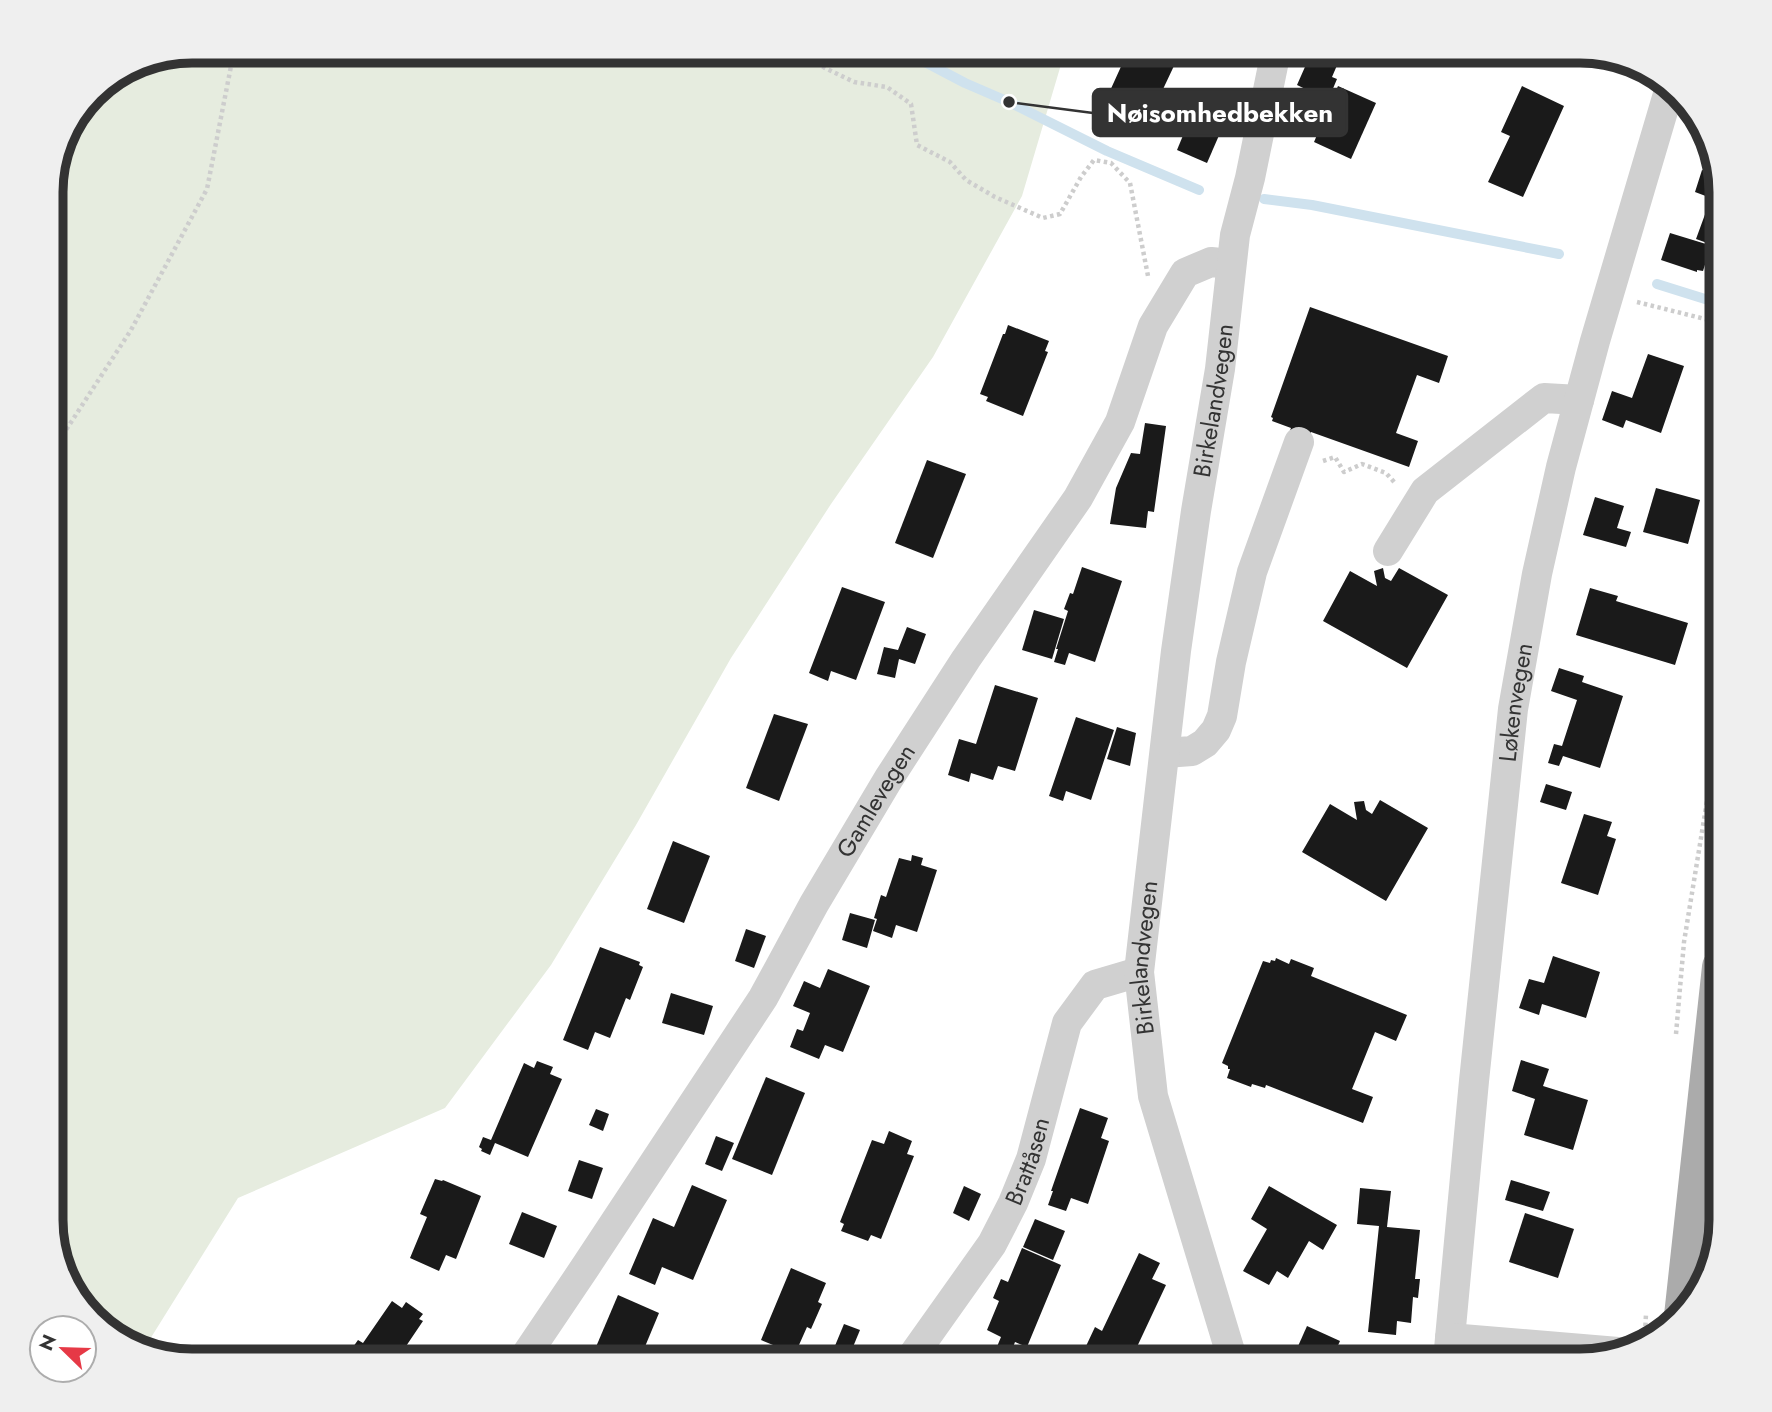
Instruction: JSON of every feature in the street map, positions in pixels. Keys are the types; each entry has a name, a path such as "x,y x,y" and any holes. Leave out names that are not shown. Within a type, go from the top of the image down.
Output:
{"main road":[{"path":"1685,1294 1709,1077"}],"street":[{"name":"Birkelandvegen","path":"1229,1349 1153,1096 1139,972 1176,651 1220,369 1235,234 1250,178 1274,63"},
{"name":"Løkenvegen","path":"1449,1349 1513,709 1540,561 1561,467 1608,295 1667,97"},
{"name":"Gamlevegen","path":"530,1349 763,998 814,904 889,778 966,660 1078,498 1120,422 1153,326 1185,273 1211,262 1231,264"},
{"path":"1388,551 1425,491 1544,398 1579,400"},
{"path":"1165,753 1192,751 1205,743 1216,730 1222,716 1231,662 1252,572 1299,442"},
{"name":"Brattåsen","path":"918,1349 992,1244 1013,1203 1031,1159 1067,1023 1095,985 1139,972"}],"path":[{"path":"63,435 131,330 208,189 232,63"},
{"path":"817,63 855,82 887,87 911,104 917,145 950,162 966,180 995,198 1043,219 1060,214 1080,177 1094,160 1111,163 1130,183 1149,281 1172,295"},
{"path":"1608,295 1709,320"},
{"path":"1299,442 1309,444 1319,463 1335,457 1344,472 1362,464 1386,473 1393,479 1402,496 1416,506"}],"shaded area":[{"path":"1061,63 1022,196 933,357 831,504 731,658 636,825 551,965 445,1108 238,1198 149,1341 127,1332 107,1317 90,1299 76,1277 67,1254 63,1229 63,183 67,158 80,127 107,95 127,80 150,70 175,64"}],"building":[{"path":"1123,63 1175,63 1156,104 1133,93 1128,102 1109,93"},
{"path":"1307,63 1338,63 1332,77 1337,79 1329,98 1297,85"},
{"path":"1338,86 1376,103 1351,159 1314,142"},
{"path":"1522,86 1564,106 1523,197 1488,182 1510,136 1501,132"},
{"path":"1196,104 1227,117 1207,163 1177,150"},
{"path":"1702,170 1707,172 1709,197 1695,192"},
{"path":"1709,203 1709,244 1696,239"},
{"path":"1670,233 1706,244 1705,247 1709,249 1703,271 1697,272 1661,260"},
{"path":"1310,307 1448,356 1439,383 1417,375 1396,433 1418,441 1409,467 1311,432 1309,436 1289,433 1291,428 1272,421 1271,417"},
{"path":"1008,325 1049,341 1045,351 1048,352 1023,416 986,401 988,397 980,394"},
{"path":"1648,354 1684,366 1661,433 1626,420 1623,428 1602,420 1612,391 1632,398"},
{"path":"1145,423 1166,426 1154,512 1148,511 1146,528 1110,524 1116,488 1131,453 1140,454"},
{"path":"927,460 966,474 933,558 895,543"},
{"path":"1656,488 1700,500 1688,544 1643,532"},
{"path":"1595,497 1624,506 1617,528 1631,532 1626,547 1583,535"},
{"path":"1082,567 1122,581 1095,662 1069,653 1065,665 1054,662 1056,649 1068,611 1064,609 1070,593 1073,594"},
{"path":"1383,568 1385,578 1391,581 1399,568 1448,595 1407,668 1323,621 1350,571 1377,586 1374,571"},
{"path":"842,587 885,602 856,680 831,671 828,681 809,673"},
{"path":"1590,588 1618,596 1616,601 1688,623 1675,665 1576,635"},
{"path":"1034,610 1064,619 1052,659 1022,650"},
{"path":"907,627 926,634 915,664 899,659 895,678 877,674 884,647 898,650"},
{"path":"1559,668 1584,676 1582,682 1623,696 1600,768 1563,756 1559,766 1548,763 1554,744 1562,746 1577,700 1551,691"},
{"path":"995,685 1038,698 1015,771 998,766 993,780 971,773 969,782 948,775 959,739 976,744"},
{"path":"774,714 808,724 779,801 746,788"},
{"path":"1076,717 1114,730 1091,800 1066,791 1063,801 1049,796"},
{"path":"1117,727 1136,733 1130,766 1107,759"},
{"path":"1546,784 1572,792 1566,810 1540,802"},
{"path":"1380,800 1428,828 1386,901 1302,852 1330,804 1357,820 1354,802 1364,801 1366,810 1372,814"},
{"path":"1584,814 1612,822 1607,836 1616,839 1598,895 1561,883"},
{"path":"673,841 710,856 684,923 647,909"},
{"path":"912,855 923,858 921,865 937,870 917,932 896,925 892,938 873,931 881,895 886,897 899,858 911,861"},
{"path":"850,913 875,920 867,948 842,940"},
{"path":"746,929 766,936 754,968 735,961"},
{"path":"600,947 640,962 639,965 643,967 630,1000 626,998 610,1038 595,1032 588,1050 563,1040"},
{"path":"1553,956 1600,972 1586,1018 1542,1004 1539,1015 1519,1008 1529,979 1544,983"},
{"path":"1276,958 1289,964 1291,959 1314,968 1311,976 1407,1015 1396,1041 1375,1032 1352,1089 1373,1097 1363,1123 1266,1085 1265,1088 1252,1084 1251,1087 1227,1078 1230,1069 1222,1063 1263,961 1270,963"},
{"path":"828,969 870,986 843,1052 825,1045 819,1059 790,1047 797,1029 803,1031 810,1013 793,1006 804,981 820,988"},
{"path":"671,993 713,1006 704,1035 662,1023"},
{"path":"1521,1060 1549,1069 1543,1086 1588,1100 1573,1150 1524,1135 1535,1099 1512,1091"},
{"path":"537,1061 553,1067 550,1074 562,1079 528,1157 495,1143 490,1155 481,1151 479,1147 483,1137 491,1140 524,1063 534,1068"},
{"path":"766,1077 805,1093 772,1175 732,1159"},
{"path":"1080,1108 1108,1118 1101,1138 1109,1141 1088,1204 1071,1198 1066,1211 1048,1205"},
{"path":"596,1109 609,1114 603,1131 589,1125"},
{"path":"889,1131 912,1141 907,1154 914,1156 881,1239 871,1235 868,1241 841,1231 844,1224 840,1222 872,1140 884,1144"},
{"path":"716,1136 734,1143 722,1171 705,1164"},
{"path":"579,1160 603,1168 592,1199 568,1191"},
{"path":"435,1179 481,1196 456,1259 446,1255 439,1271 410,1258 427,1217 420,1214"},
{"path":"1511,1180 1550,1192 1543,1211 1505,1200"},
{"path":"692,1185 727,1200 693,1280 662,1267 655,1285 629,1274 653,1218 674,1227"},
{"path":"964,1186 981,1194 969,1221 953,1213"},
{"path":"1269,1186 1337,1225 1323,1250 1309,1241 1288,1278 1277,1271 1269,1285 1243,1271 1267,1229 1251,1219"},
{"path":"1360,1188 1391,1191 1387,1227 1420,1230 1415,1279 1420,1279 1418,1298 1413,1297 1411,1323 1397,1321 1396,1335 1368,1332 1379,1226 1357,1224"},
{"path":"522,1212 557,1226 544,1258 509,1244"},
{"path":"1525,1213 1574,1229 1558,1278 1509,1262"},
{"path":"1035,1219 1065,1231 1053,1260 1023,1247"},
{"path":"1022,1248 1061,1265 1027,1347 1015,1342 1012,1349 996,1349 1001,1337 987,1330 999,1301 993,1298 1001,1279 1008,1282"},
{"path":"1139,1253 1160,1263 1152,1279 1166,1285 1136,1349 1127,1345 1125,1349 1085,1349 1095,1327 1102,1331"},
{"path":"791,1268 826,1283 818,1302 822,1304 811,1329 807,1327 797,1349 783,1349 761,1340"},
{"path":"618,1295 659,1313 644,1349 595,1349"},
{"path":"392,1301 402,1308 406,1302 423,1314 419,1319 423,1321 404,1349 352,1349 358,1340 363,1343"},
{"path":"844,1324 860,1330 852,1349 834,1349"},
{"path":"1307,1326 1340,1341 1336,1349 1297,1349"}],"waterway":[{"path":"927,63 1107,151 1199,190"},
{"path":"1264,199 1312,205 1559,254"},
{"path":"1657,284 1709,300"}],"place":[{"name":"Nøisomhedbekken","path":"1009,102"}]}
